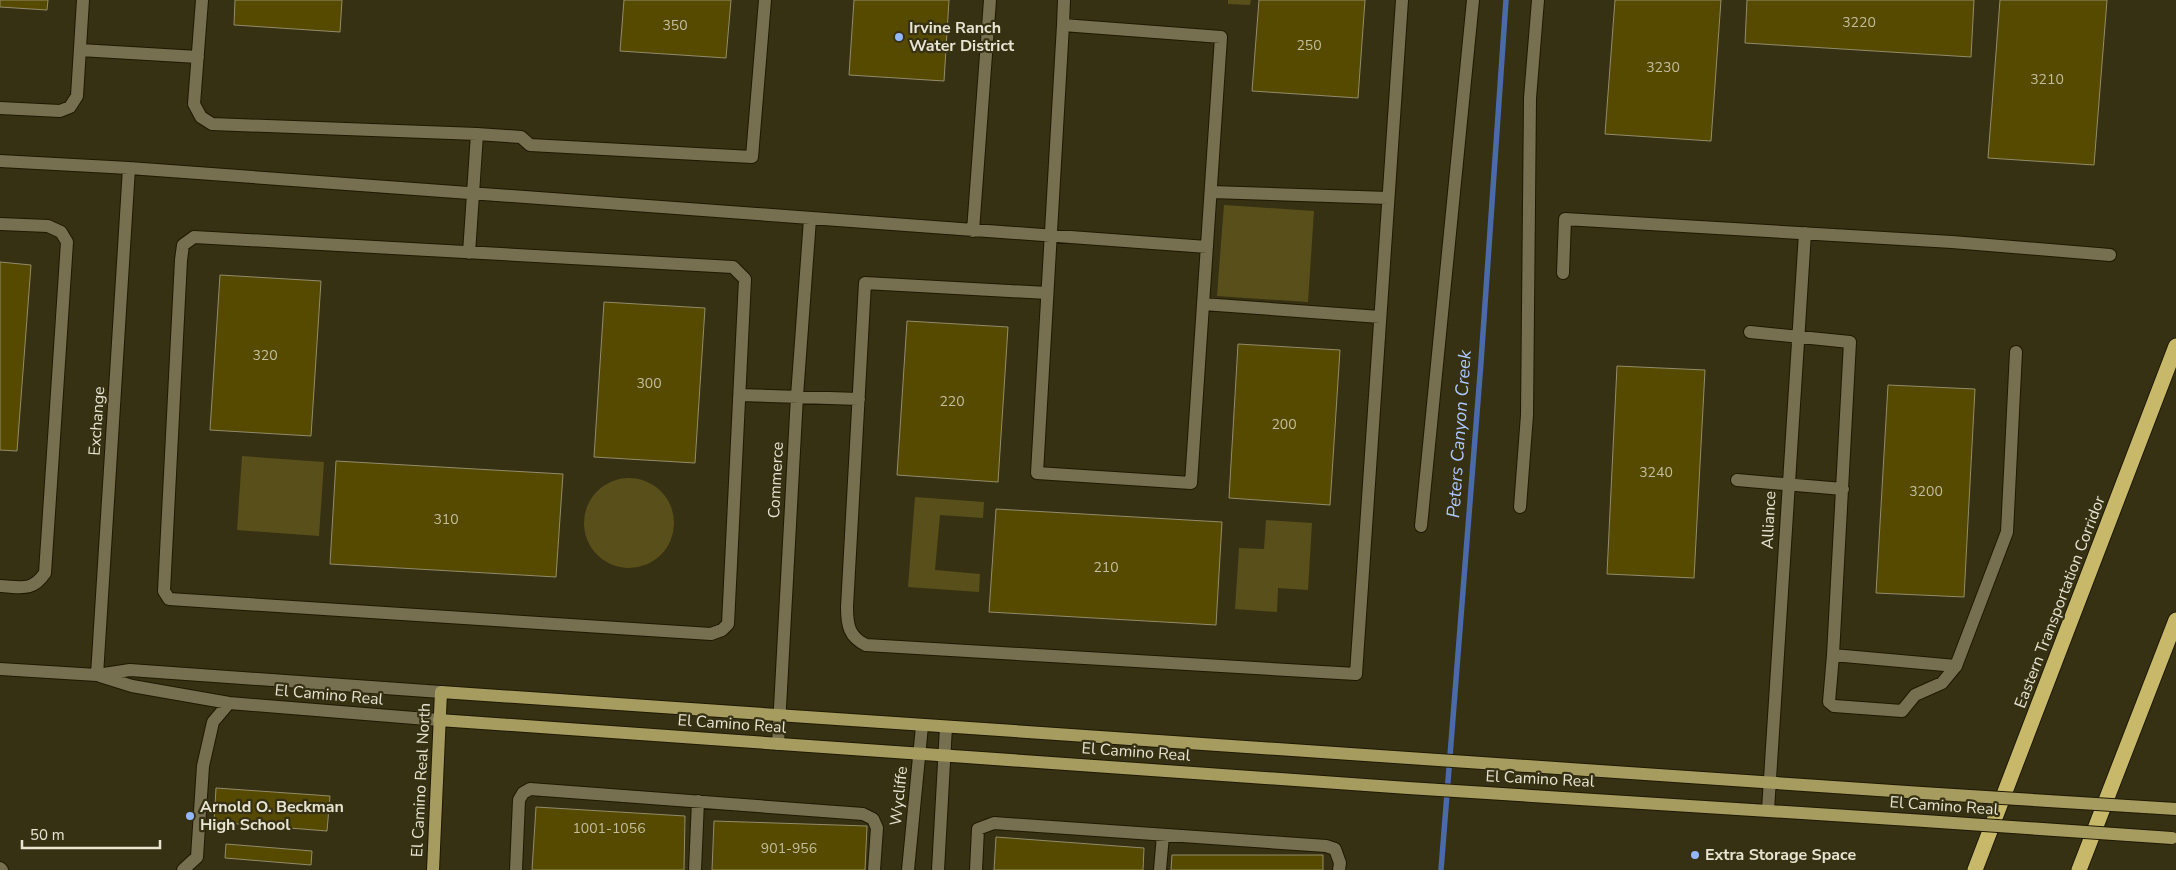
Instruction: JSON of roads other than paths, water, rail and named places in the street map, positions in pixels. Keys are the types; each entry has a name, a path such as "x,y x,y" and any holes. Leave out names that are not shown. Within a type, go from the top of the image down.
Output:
{"highway":[{"name":"Eastern Transportation Corridor","path":"1975,870 2176,346"},
{"path":"2079,870 2176,620"}],"main road":[{"name":"El Camino Real","path":"441,692 1922,793 2176,808"},
{"name":"El Camino Real North","path":"433,870 441,692"},
{"name":"El Camino Real","path":"439,720 1408,788 2174,838"}],"street":[{"path":"0,108 60,111 70,106 77,96 83,0"},
{"path":"202,0 194,104 201,117 212,124 477,134 521,137 530,145 752,157 765,0"},
{"path":"973,231 990,0"},
{"path":"1063,24 1221,37 1191,483 1037,473 1064,0"},
{"path":"1047,293 865,283 847,621 850,632 857,641 866,645 1356,674 1402,0"},
{"path":"1421,526 1473,0"},
{"path":"1520,507 1527,414 1530,98 1533,38 1538,0"},
{"path":"80,50 198,58"},
{"path":"469,254 477,134"},
{"path":"0,161 129,168 1207,247"},
{"name":"Exchange","path":"97,675 129,168"},
{"path":"1211,192 1388,198"},
{"name":"Commerce","path":"778,744 797,396 810,219"},
{"path":"1563,273 1565,219 1952,242 2110,256"},
{"path":"0,224 48,226 61,232 67,242 45,573 38,583 30,588 0,586"},
{"name":"Alliance","path":"1768,810 1805,233"},
{"path":"194,237 469,254 733,267 746,279 740,395 728,624 722,630 711,634 169,600 164,591 183,245 194,237"},
{"path":"1203,304 1380,316"},
{"path":"1750,332 1850,342 1843,489 1829,702 1834,706 1902,711 1915,696 1942,683 1956,666 2007,532 2016,352"},
{"path":"740,395 859,399"},
{"path":"1737,480 1843,489"},
{"path":"1833,655 1956,666"},
{"name":"El Camino Real","path":"0,669 97,675 130,670 441,692"},
{"name":"El Camino Real","path":"97,675 132,686 229,703 439,720"},
{"path":"183,870 197,857 203,766 213,722 229,703"},
{"name":"Wycliffe","path":"908,870 922,726"},
{"path":"938,870 946,727"},
{"path":"516,870 519,800 523,793 530,790 863,814 873,819 877,828 874,870"},
{"path":"695,870 698,801"},
{"path":"976,870 978,829 994,823 1326,846 1335,849 1340,863 1339,870"},
{"path":"1160,870 1164,835"}],"waterway":[{"name":"Peters Canyon Creek","path":"1441,870 1481,362 1506,0"}],"place":[{"name":"Irvine Ranch Water District","path":"899,37"},
{"name":"Arnold O. Beckman High School","path":"190,816"},
{"name":"Extra Storage Space","path":"1695,855"}]}
